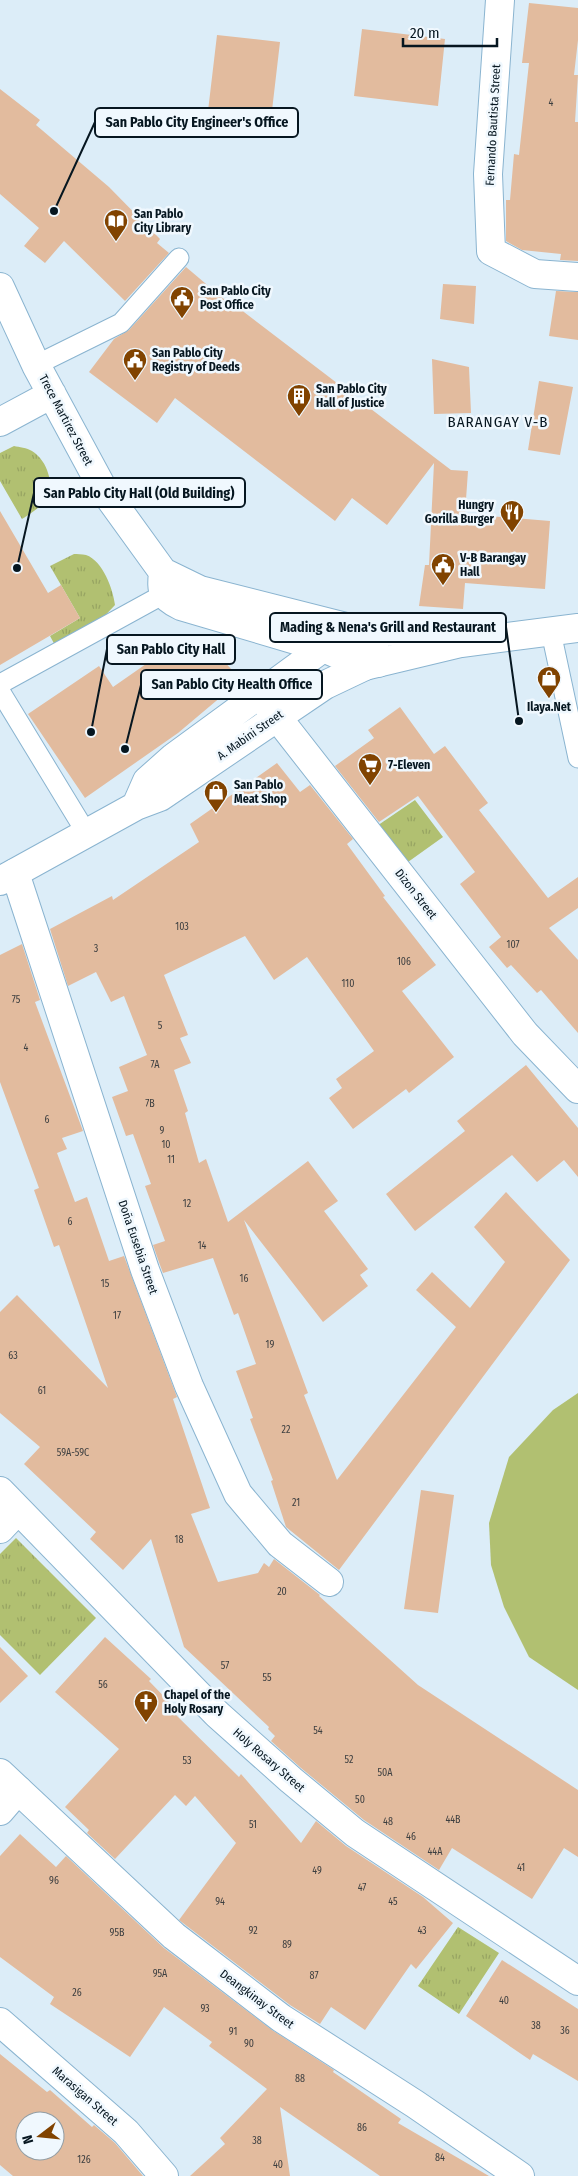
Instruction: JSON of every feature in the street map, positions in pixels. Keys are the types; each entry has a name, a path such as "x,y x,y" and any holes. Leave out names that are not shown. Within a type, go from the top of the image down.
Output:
{"street":[{"name":"Fernando Bautista Street","path":"500,0 488,174 491,251 535,274 578,277"},
{"name":"Trece Martirez Street","path":"0,287 36,365 103,489 164,583 200,590 362,631"},
{"path":"0,422 52,394"},
{"path":"164,583 169,600 181,606 323,648 371,665 377,654 371,641 362,631"},
{"name":"A. Mabini Street","path":"8,877 136,806 160,797 325,685 371,665 460,643 578,628"},
{"name":"A. Mabini Street","path":"136,806 147,781 174,756 323,648 362,631 426,633 460,643"},
{"name":"Dizon Street","path":"259,694 525,1034 578,1089"},
{"name":"Doña Eusebia Street","path":"8,877 145,1270 189,1386 238,1494 280,1544 329,1582"},
{"name":"Holy Rosary Street","path":"6,1510 217,1714 298,1786 355,1833 578,1982"},
{"path":"0,1811 9,1782"},
{"name":"Deangkinay Street","path":"9,1782 174,1936 212,1966 281,2018 415,2104 520,2176"},
{"name":"Marasigan Street","path":"0,2022 126,2132 164,2176"}],"lane":[{"path":"36,365 121,322 179,258"},
{"path":"0,684 164,583"},
{"path":"551,632 578,758"},
{"path":"0,692 87,834"}],"green space":[{"path":"14,446 30,450 38,455 46,467 50,481 50,489 45,501 22,519 0,481 0,453"},
{"path":"74,554 86,555 92,558 102,569 112,591 115,605 98,623 57,649 50,636 80,618 50,566"},
{"path":"415,800 443,837 401,867 371,830"},
{"path":"578,1393 578,1690 529,1657 504,1607 491,1565 489,1523 509,1457 553,1410"},
{"path":"16,1538 96,1618 40,1675 0,1635 0,1554"},
{"path":"458,1927 499,1953 459,2014 418,1986"}],"building":[{"path":"529,3 578,8 578,40 574,75 578,75 575,122 578,122 578,261 560,260 561,254 522,250 506,241 506,200 510,200 514,154 519,155 529,63 522,63"},
{"path":"362,29 445,39 438,106 354,96"},
{"path":"217,35 280,42 271,119 208,111"},
{"path":"0,89 40,120 36,125 109,187 160,239 157,243 169,253 125,301 64,241 45,263 24,246 39,228 0,194"},
{"path":"186,267 238,311 240,309 451,470 468,471 465,514 550,521 545,589 465,583 463,609 419,606 425,565 429,565 434,463 387,525 352,498 335,521 175,398 157,423 89,372 114,339 129,330"},
{"path":"443,284 476,286 474,324 440,319"},
{"path":"556,291 578,292 578,340 549,336"},
{"path":"432,359 469,367 471,413 434,414"},
{"path":"539,381 573,387 560,455 528,450"},
{"path":"0,511 48,593 61,585 80,618 0,665"},
{"path":"169,648 212,648 241,680 178,733 85,798 28,714 99,666 113,687"},
{"path":"400,707 434,754 445,746 488,803 479,810 548,898 578,877 578,908 549,928 578,960 578,1033 541,990 537,993 511,965 507,968 489,947 501,937 460,884 475,872 418,796 379,822 335,766 374,738 368,730"},
{"path":"277,763 300,792 310,785 353,839 347,844 385,896 383,897 436,965 402,991 454,1057 409,1093 406,1089 353,1129 329,1098 342,1088 336,1079 374,1051 307,957 274,980 245,936 164,975 188,1035 180,1038 191,1063 174,1070 188,1111 185,1113 199,1163 206,1159 228,1222 308,1161 338,1201 324,1211 368,1269 360,1275 368,1286 323,1322 244,1220 308,1393 304,1395 337,1480 456,1327 416,1290 432,1272 470,1308 505,1262 474,1227 506,1192 570,1260 339,1570 286,1527 271,1481 273,1480 250,1419 253,1418 236,1371 256,1364 238,1313 234,1315 213,1258 163,1273 160,1265 153,1245 165,1241 145,1186 151,1184 133,1134 126,1136 112,1097 128,1091 119,1067 147,1055 124,996 111,1002 96,972 68,986 50,929 112,896 113,900 199,842 190,824"},
{"path":"22,944 40,1000 35,1002 83,1131 62,1138 67,1149 57,1153 75,1202 87,1197 109,1261 124,1256 177,1397 173,1399 210,1508 191,1514 218,1582 258,1573 264,1563 269,1567 274,1559 320,1595 418,1685 578,1790 578,1857 564,1848 532,1899 452,1848 439,1870 364,1820 301,1768 271,1741 275,1736 268,1729 269,1727 184,1647 151,1539 123,1570 90,1539 96,1532 24,1464 40,1447 0,1413 0,1312 17,1295 108,1388 59,1245 54,1247 34,1190 39,1188 0,1082 0,955"},
{"path":"526,1065 578,1128 578,1177 564,1160 537,1182 512,1155 415,1231 386,1194 465,1131 457,1121"},
{"path":"421,1490 454,1495 438,1613 404,1609"},
{"path":"105,1637 151,1679 149,1681 179,1712 176,1715 239,1777 241,1774 301,1843 316,1821 346,1846 423,1897 453,1923 416,1969 411,1964 365,2030 331,2007 320,2024 290,2005 179,1920 236,1843 195,1796 186,1806 175,1795 115,1859 87,1833 89,1830 65,1807 119,1749 55,1692"},
{"path":"0,1647 28,1676 0,1703"},
{"path":"20,1834 56,1867 66,1856 164,1948 272,2030 334,2070 333,2072 401,2119 398,2123 489,2176 380,2176 280,2107 290,2176 190,2176 225,2144 220,2138 267,2089 209,2046 212,2042 164,2007 130,2057 50,2004 54,1997 0,1957 0,1856"},
{"path":"502,1960 578,2009 578,2081 533,2054 530,2060 466,2016"},
{"path":"0,2054 47,2092 50,2090 92,2127 94,2125 115,2143 143,2176 13,2176 0,2165"}],"place":[{"name":"San Pablo City Engineer's Office","path":"54,211"},
{"name":"San Pablo City Library","path":"116,242"},
{"name":"San Pablo City Post Office","path":"182,319"},
{"name":"San Pablo City Registry of Deeds","path":"135,381"},
{"name":"San Pablo City Hall of Justice","path":"299,417"},
{"name":"Hungry Gorilla Burger","path":"512,533"},
{"name":"San Pablo City Hall (Old Building)","path":"17,568"},
{"name":"V-B Barangay Hall","path":"443,586"},
{"name":"Ilaya.Net","path":"549,699"},
{"name":"Mading & Nena's Grill and Restaurant","path":"519,721"},
{"name":"San Pablo City Hall","path":"91,732"},
{"name":"San Pablo City Health Office","path":"125,749"},
{"name":"7-Eleven","path":"370,786"},
{"name":"San Pablo Meat Shop","path":"216,813"},
{"name":"Chapel of the Holy Rosary","path":"146,1723"}],"district":[{"name":"BARANGAY V-B","path":"498,422"}]}
